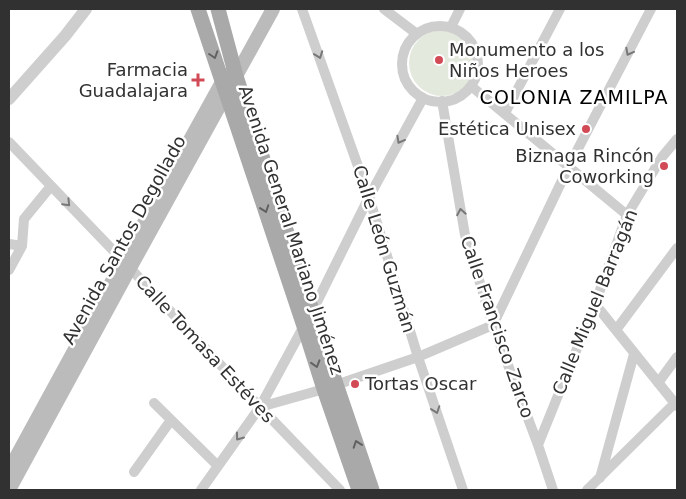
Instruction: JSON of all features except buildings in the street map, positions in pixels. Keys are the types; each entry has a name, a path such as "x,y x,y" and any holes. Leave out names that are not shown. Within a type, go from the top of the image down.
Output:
{"main road":[{"name":"Avenida General Mariano Jiménez","path":"198,9 229,79 312,310 358,490"},
{"name":"Avenida General Mariano Jiménez","path":"218,9 229,79 304,326 372,490"},
{"name":"Avenida Santos Degollado","path":"229,79 242,47 262,9"},
{"name":"Avenida Santos Degollado","path":"9,470 229,79 273,9"},
{"name":"Avenida Santos Degollado","path":"9,490 126,264"}],"street":[{"path":"9,99 65,36 86,9"},
{"name":"Calle León Guzmán","path":"302,9 369,197 418,357 463,490"},
{"path":"384,9 417,34"},
{"path":"450,27 460,9"},
{"path":"506,113 560,9"},
{"path":"260,408 418,357 493,325 569,166 651,9"},
{"path":"450,27 470,39 476,49 477,74 471,86 455,98 442,102 423,98 406,81 403,70 405,49 417,34 426,28 450,27"},
{"path":"471,86 627,215"},
{"path":"201,490 260,408 369,197 423,98"},
{"name":"Calle Francisco Zarco","path":"442,102 465,235 493,325 553,490"},
{"name":"Calle Miguel Barragán","path":"538,445 595,304 627,215 662,157 677,139"},
{"name":"Calle Tomasa Estéves","path":"9,142 340,490"},
{"path":"9,270 22,246 24,219 50,186"},
{"path":"9,244 22,246"},
{"path":"616,330 677,248"},
{"path":"588,490 677,403 658,383 595,304"},
{"path":"600,478 634,354"},
{"path":"658,383 677,357"},
{"path":"154,403 218,466"},
{"path":"134,472 171,420"}],"shaded area":[{"path":"442,30 455,33 465,40 472,50 475,63 472,76 465,86 455,93 442,96 429,93 419,86 412,76 409,63 412,50 419,40 429,33"}],"place":[{"name":"Monumento a los Niños Heroes","path":"439,60"},
{"name":"Farmacia Guadalajara","path":"198,80"},
{"name":"Estética Unisex","path":"586,129"},
{"name":"Biznaga Rincón Coworking","path":"664,166"},
{"name":"Tortas Oscar","path":"355,384"}],"district":[{"name":"COLONIA ZAMILPA","path":"574,97"}]}
